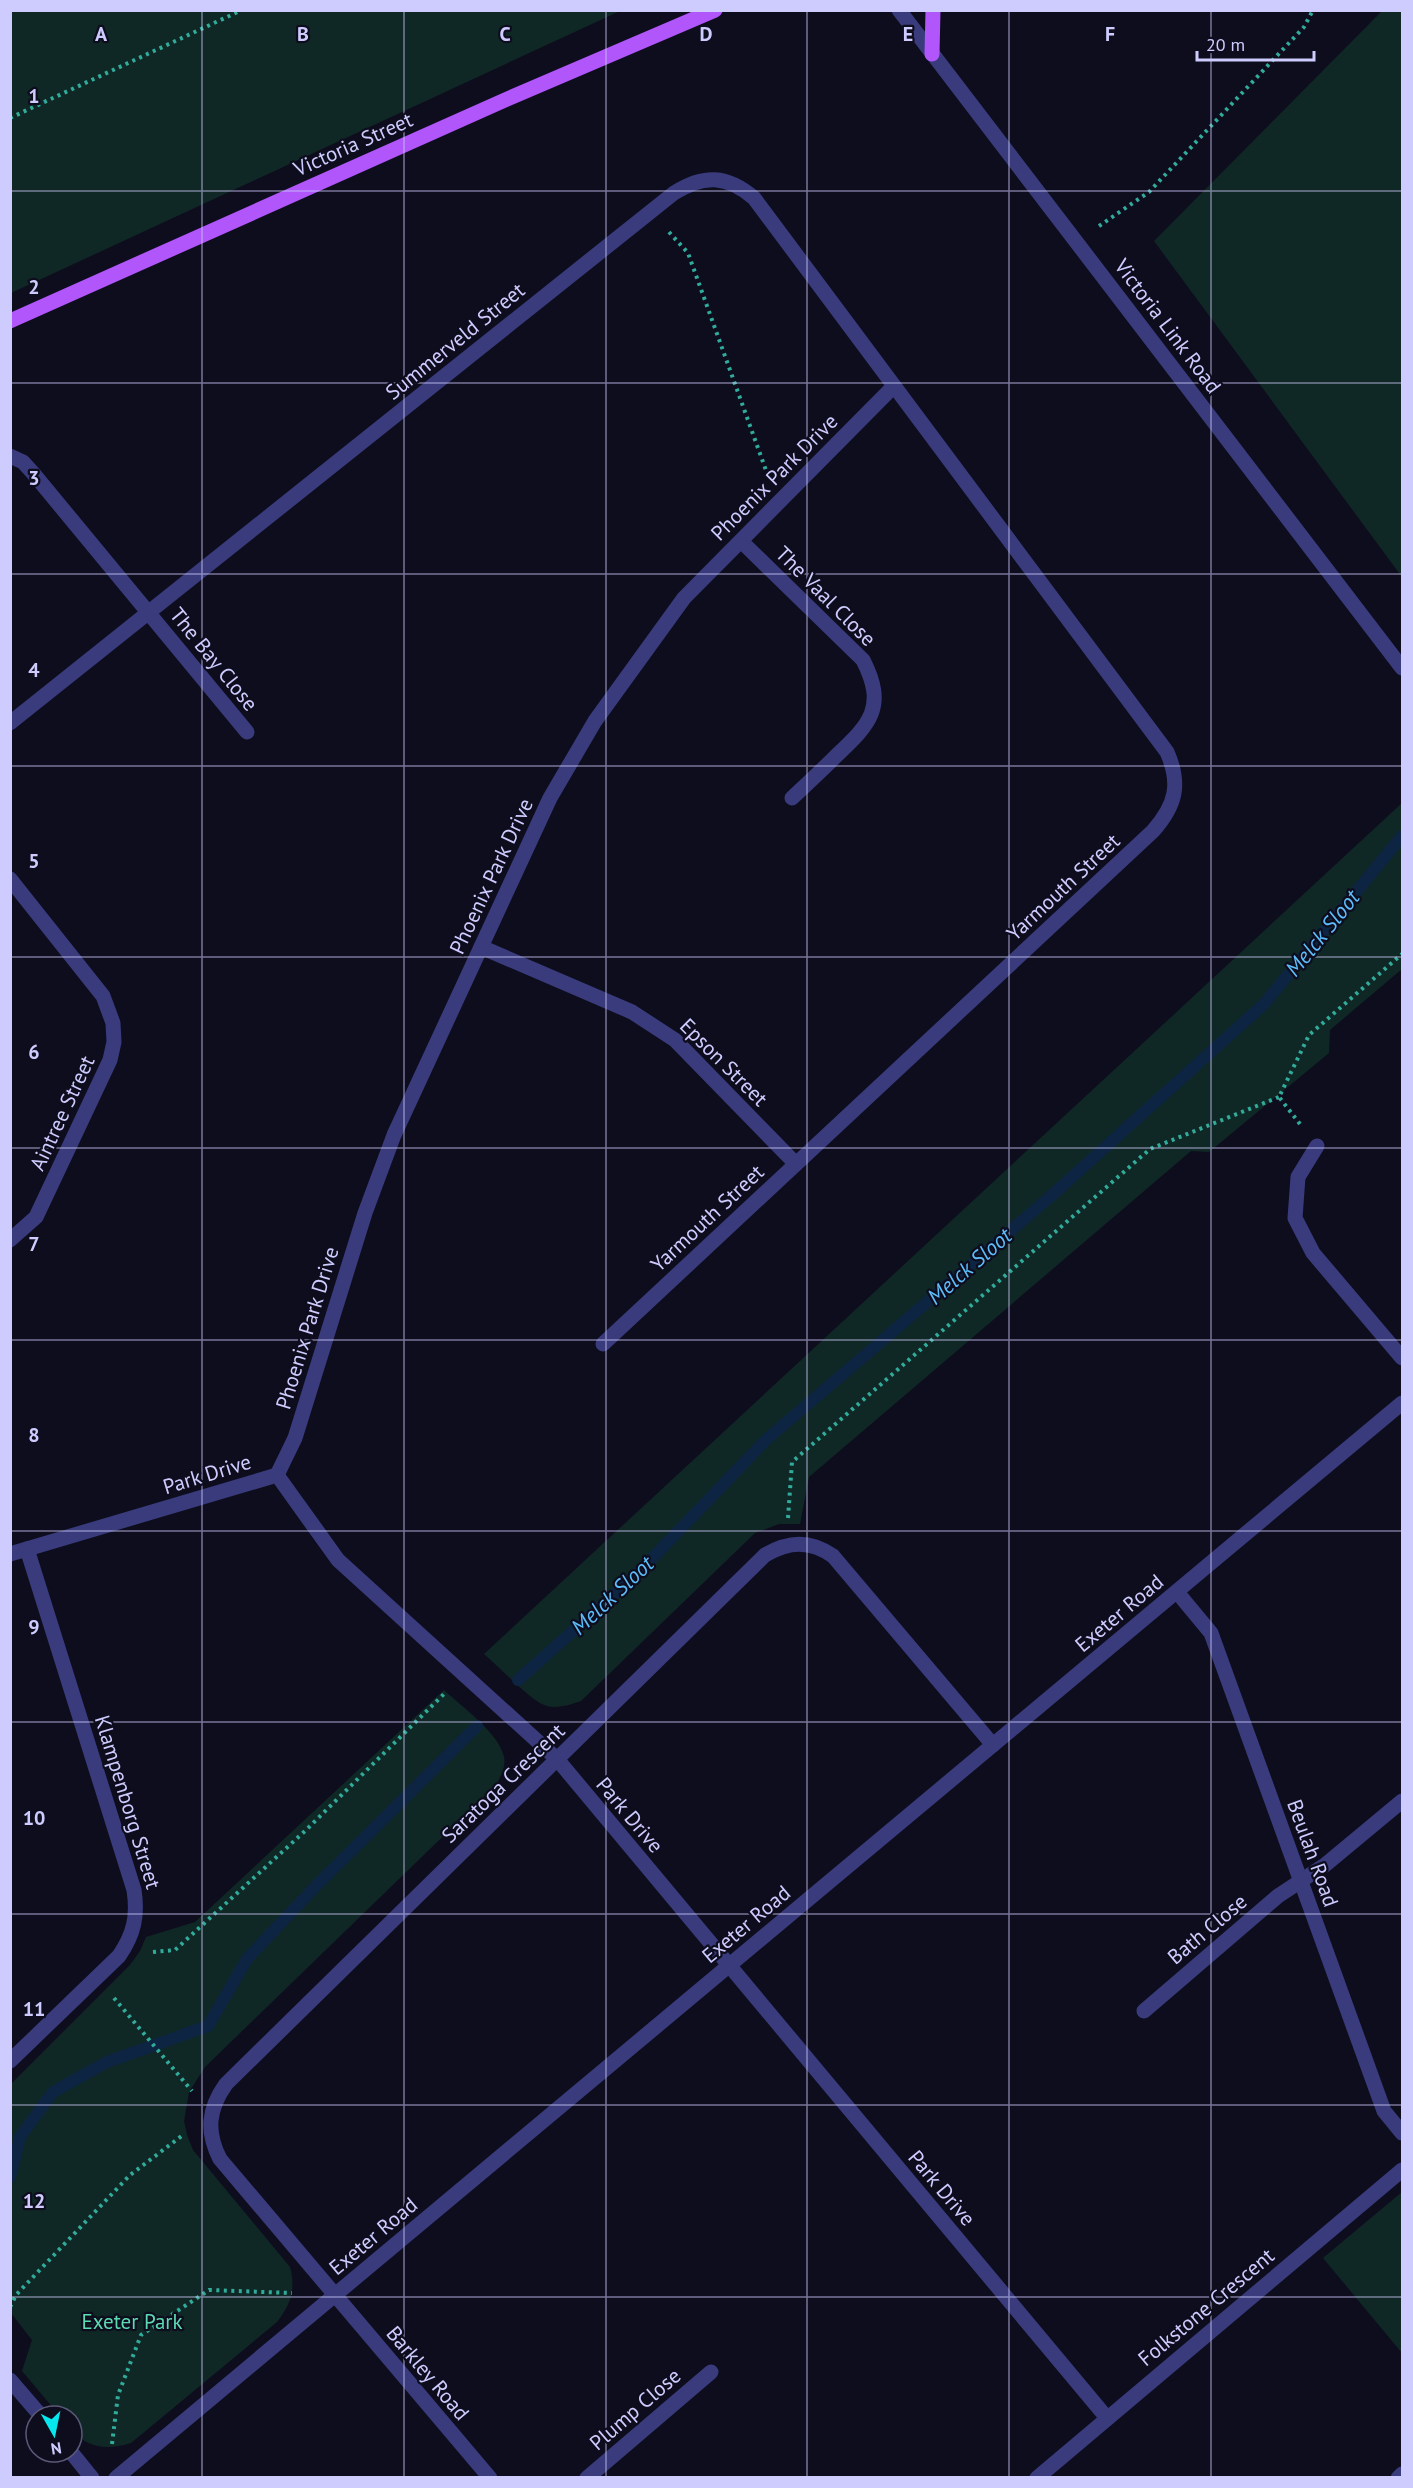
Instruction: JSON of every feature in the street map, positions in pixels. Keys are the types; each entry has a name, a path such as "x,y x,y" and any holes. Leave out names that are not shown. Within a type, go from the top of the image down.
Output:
{"main road":[{"name":"Victoria Street","path":"10,321 483,110 715,10"},
{"path":"932,54 933,10"}],"street":[{"name":"Victoria Link Road","path":"899,10 1402,668"},
{"name":"Summerveld Street","path":"10,723 651,211 680,189 701,180 716,179 730,182 754,198 894,386"},
{"name":"Phoenix Park Drive","path":"277,1474 295,1438 365,1213 394,1135 550,798 595,721 684,598 894,386"},
{"name":"Yarmouth Street","path":"603,1344 1153,831 1166,817 1173,800 1175,781 1173,766 1167,752 894,386"},
{"name":"The Bay Close","path":"10,456 23,462 33,473 247,732"},
{"name":"The Vaal Close","path":"741,541 863,660 871,677 873,708 863,731 792,798"},
{"name":"Aintree Street","path":"10,879 103,996 113,1023 114,1042 110,1060 36,1217 10,1240"},
{"name":"Epson Street","path":"481,947 632,1012 653,1024 675,1040 796,1164"},
{"path":"1317,1146 1298,1177 1295,1218 1313,1253 1402,1358"},
{"name":"Exeter Road","path":"116,2478 1402,1403"},
{"name":"Park Drive","path":"10,1554 277,1474 338,1560 557,1760 1107,2418"},
{"path":"787,1544 808,1544 821,1548 833,1556 993,1745"},
{"name":"Saratoga Crescent","path":"334,2296 220,2159 213,2145 210,2128 216,2098 226,2084 765,1555 787,1544"},
{"name":"Klampenborg Street","path":"10,2061 119,1956 129,1941 135,1925 137,1907 134,1890 27,1549"},
{"name":"Beulah Road","path":"1177,1592 1211,1633 1384,2111 1402,2133"},
{"name":"Bath Close","path":"1144,2011 1278,1896 1324,1865 1402,1801"},
{"name":"Folkstone Crescent","path":"1036,2478 1402,2170"},
{"name":"Barkley Road","path":"334,2296 490,2478"},
{"name":"Plump Close","path":"587,2478 711,2372"},
{"path":"10,2380 31,2404"},
{"path":"81,2464 92,2478"},
{"path":"1398,2478 1402,2474"}],"path":[{"path":"10,118 243,10"},
{"path":"1077,242 1149,192 1304,27 1313,10"},
{"path":"651,211 688,253 778,505"},
{"path":"787,1544 792,1462 1149,1149 1279,1097 1309,1035 1402,954"},
{"path":"1279,1097 1317,1146"},
{"path":"119,1956 175,1950 305,1831 464,1674"},
{"path":"10,2307 16,2295 130,2175 211,2114 96,1977"},
{"path":"10,2290 16,2295"},
{"path":"110,2455 118,2395 141,2335 209,2290 334,2296"}],"green space":[{"path":"11,10 620,10 620,11 11,293"},
{"path":"1382,11 1402,11 1402,577 1154,241"},
{"path":"1402,803 1402,969 1330,1030 1329,1053 1209,1152 1191,1151 809,1477 800,1524 779,1524 755,1533 581,1701 556,1707 540,1703 484,1654"},
{"name":"Exeter Park","path":"444,1690 488,1730 501,1748 504,1764 497,1784 205,2067 189,2092 184,2121 193,2150 290,2267 291,2296 277,2322 131,2443 114,2447 99,2446 84,2440 84,2404 50,2404 22,2371 32,2340 11,2313 11,2084 130,1965 146,1937 195,1922"},
{"path":"1402,2192 1402,2353 1323,2258"}],"waterway":[{"name":"Melck Sloot","path":"518,1680 638,1573 767,1439 1050,1197 1264,1004 1402,836"},
{"path":"10,2177 20,2137 53,2092 107,2062 208,2026 247,1959 315,1887 477,1726"}]}
